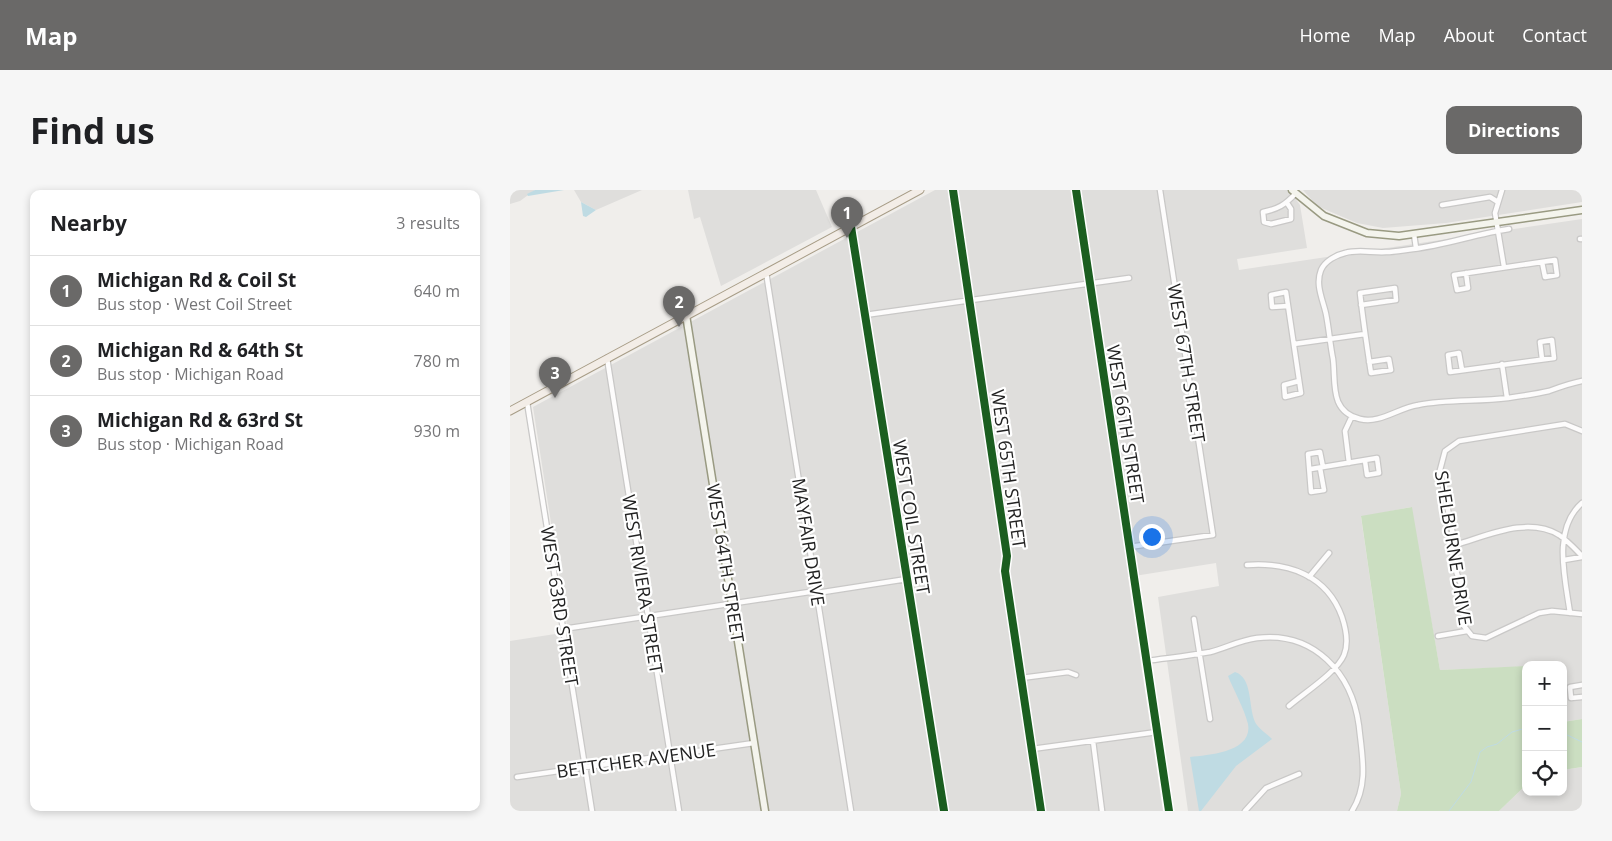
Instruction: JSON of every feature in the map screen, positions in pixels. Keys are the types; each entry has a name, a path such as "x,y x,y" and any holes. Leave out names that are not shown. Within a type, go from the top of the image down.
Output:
{"main road":[{"path":"510,411 920,190"}],"street":[{"name":"WEST 65TH STREET","path":"953,190 1007,556 1006,571 1041,811"},
{"name":"WEST 66TH STREET","path":"1076,190 1169,811"},
{"name":"WEST 67TH STREET","path":"1129,546 1213,535 1160,190"},
{"path":"1502,190 1495,213 1504,267"},
{"path":"1287,203 1291,209 1291,219 1271,224 1264,222 1263,212 1278,209 1287,203 1294,191 1324,216 1367,233 1414,234 1582,210"},
{"path":"1442,205 1490,197 1498,202"},
{"name":"WEST COIL STREET","path":"851,227 944,811"},
{"path":"1509,229 1416,248 1386,252 1346,252 1337,255 1324,265 1319,280 1330,339 1334,370 1334,393 1338,404 1352,416 1362,419 1374,419 1418,405 1445,401 1472,402 1507,398 1544,392 1582,381"},
{"path":"1414,234 1416,248"},
{"path":"1466,273 1555,260 1557,275 1544,277 1542,262"},
{"name":"MAYFAIR DRIVE","path":"766,272 851,811"},
{"path":"865,315 1129,278"},
{"path":"1361,305 1396,300 1394,288 1360,294 1361,305 1365,334 1371,373 1391,370 1390,359 1370,362"},
{"path":"1288,306 1272,308 1271,295 1286,292 1301,393 1285,397 1284,384 1299,381"},
{"name":"WEST 64TH STREET","path":"686,315 764,811"},
{"path":"1294,344 1365,334"},
{"path":"1462,370 1459,353 1448,355 1450,372 1554,358 1552,340 1540,342 1542,359"},
{"name":"WEST RIVIERA STREET","path":"607,358 678,811"},
{"path":"1502,364 1507,398"},
{"name":"WEST 63RD STREET","path":"527,402 592,811"},
{"path":"1349,463 1345,431 1352,416"},
{"name":"SHELBURNE DRIVE","path":"1469,633 1464,626 1462,590 1456,571 1455,545 1440,470 1441,459 1447,448 1461,441 1566,424 1582,431"},
{"path":"1320,452 1324,490 1311,492 1308,475 1311,469 1308,454 1320,452"},
{"path":"1311,469 1321,468 1365,460 1377,458 1379,473 1367,475 1365,460"},
{"path":"1570,613 1564,560 1565,539 1570,518 1582,504"},
{"path":"1455,545 1525,526 1548,530 1565,539 1582,556"},
{"path":"1310,577 1329,553"},
{"path":"1564,560 1582,556"},
{"path":"1247,565 1279,565 1310,577 1329,595 1345,626 1345,650 1335,667 1288,706"},
{"path":"563,629 907,579"},
{"path":"1438,636 1469,633 1478,638 1488,638 1539,612 1582,614"},
{"path":"1194,619 1210,719"},
{"path":"1146,661 1200,653 1252,638 1278,638 1309,647 1335,667 1348,686 1357,714 1364,770 1363,785 1352,811"},
{"path":"1021,678 1068,672 1076,675"},
{"path":"1582,685 1570,687 1571,698 1582,697"},
{"path":"1032,749 1156,732"},
{"path":"1093,741 1102,811"},
{"name":"BETTCHER AVENUE","path":"517,777 754,743"},
{"path":"1245,811 1266,788 1299,774"}],"shaded area":[{"path":"510,190 535,190 520,201 510,204"},
{"path":"574,190 642,190 596,210 581,202"},
{"path":"688,190 816,190 832,227 721,286 700,217 694,219"},
{"path":"935,190 1289,190 1300,205 1307,248 1237,259 1239,270 1582,219 1582,719 1567,721 1567,661 1522,661 1522,667 1440,670 1411,507 1361,517 1401,794 1397,811 1188,811 1158,597 1219,586 1216,563 1128,577 1163,811 510,811 510,641 568,632 533,407"},
{"path":"1303,190 1582,190 1582,202 1446,223 1383,228 1357,223 1317,206"},
{"path":"1582,767 1582,811 1499,811 1522,789 1522,796 1567,796 1567,769"}],"green space":[{"path":"1412,507 1440,670 1522,666 1522,789 1499,811 1397,811 1401,794 1361,516"},
{"path":"1582,719 1582,767 1567,769 1567,721"}],"water":[{"path":"535,190 564,190 528,196 527,194"},
{"path":"581,202 596,210 586,217 583,216"},
{"path":"1235,672 1245,680 1255,722 1272,739 1236,766 1201,811 1199,811 1190,757 1228,750 1244,741 1248,733 1246,718 1228,676"}],"waterway":[{"path":"1449,811 1471,782 1480,752 1487,747 1497,744 1512,732 1522,729"},
{"path":"1567,735 1582,742"}],"cycle path":[{"path":"953,190 1007,556 1005,571 1041,811"},
{"path":"1076,190 1169,811"},
{"path":"851,227 944,811"}],"place":[{"name":"Michigan Rd & Coil St","path":"847,238"},
{"name":"Michigan Rd & 64th St","path":"679,327"},
{"name":"Michigan Rd & 63rd St","path":"555,398"}]}
